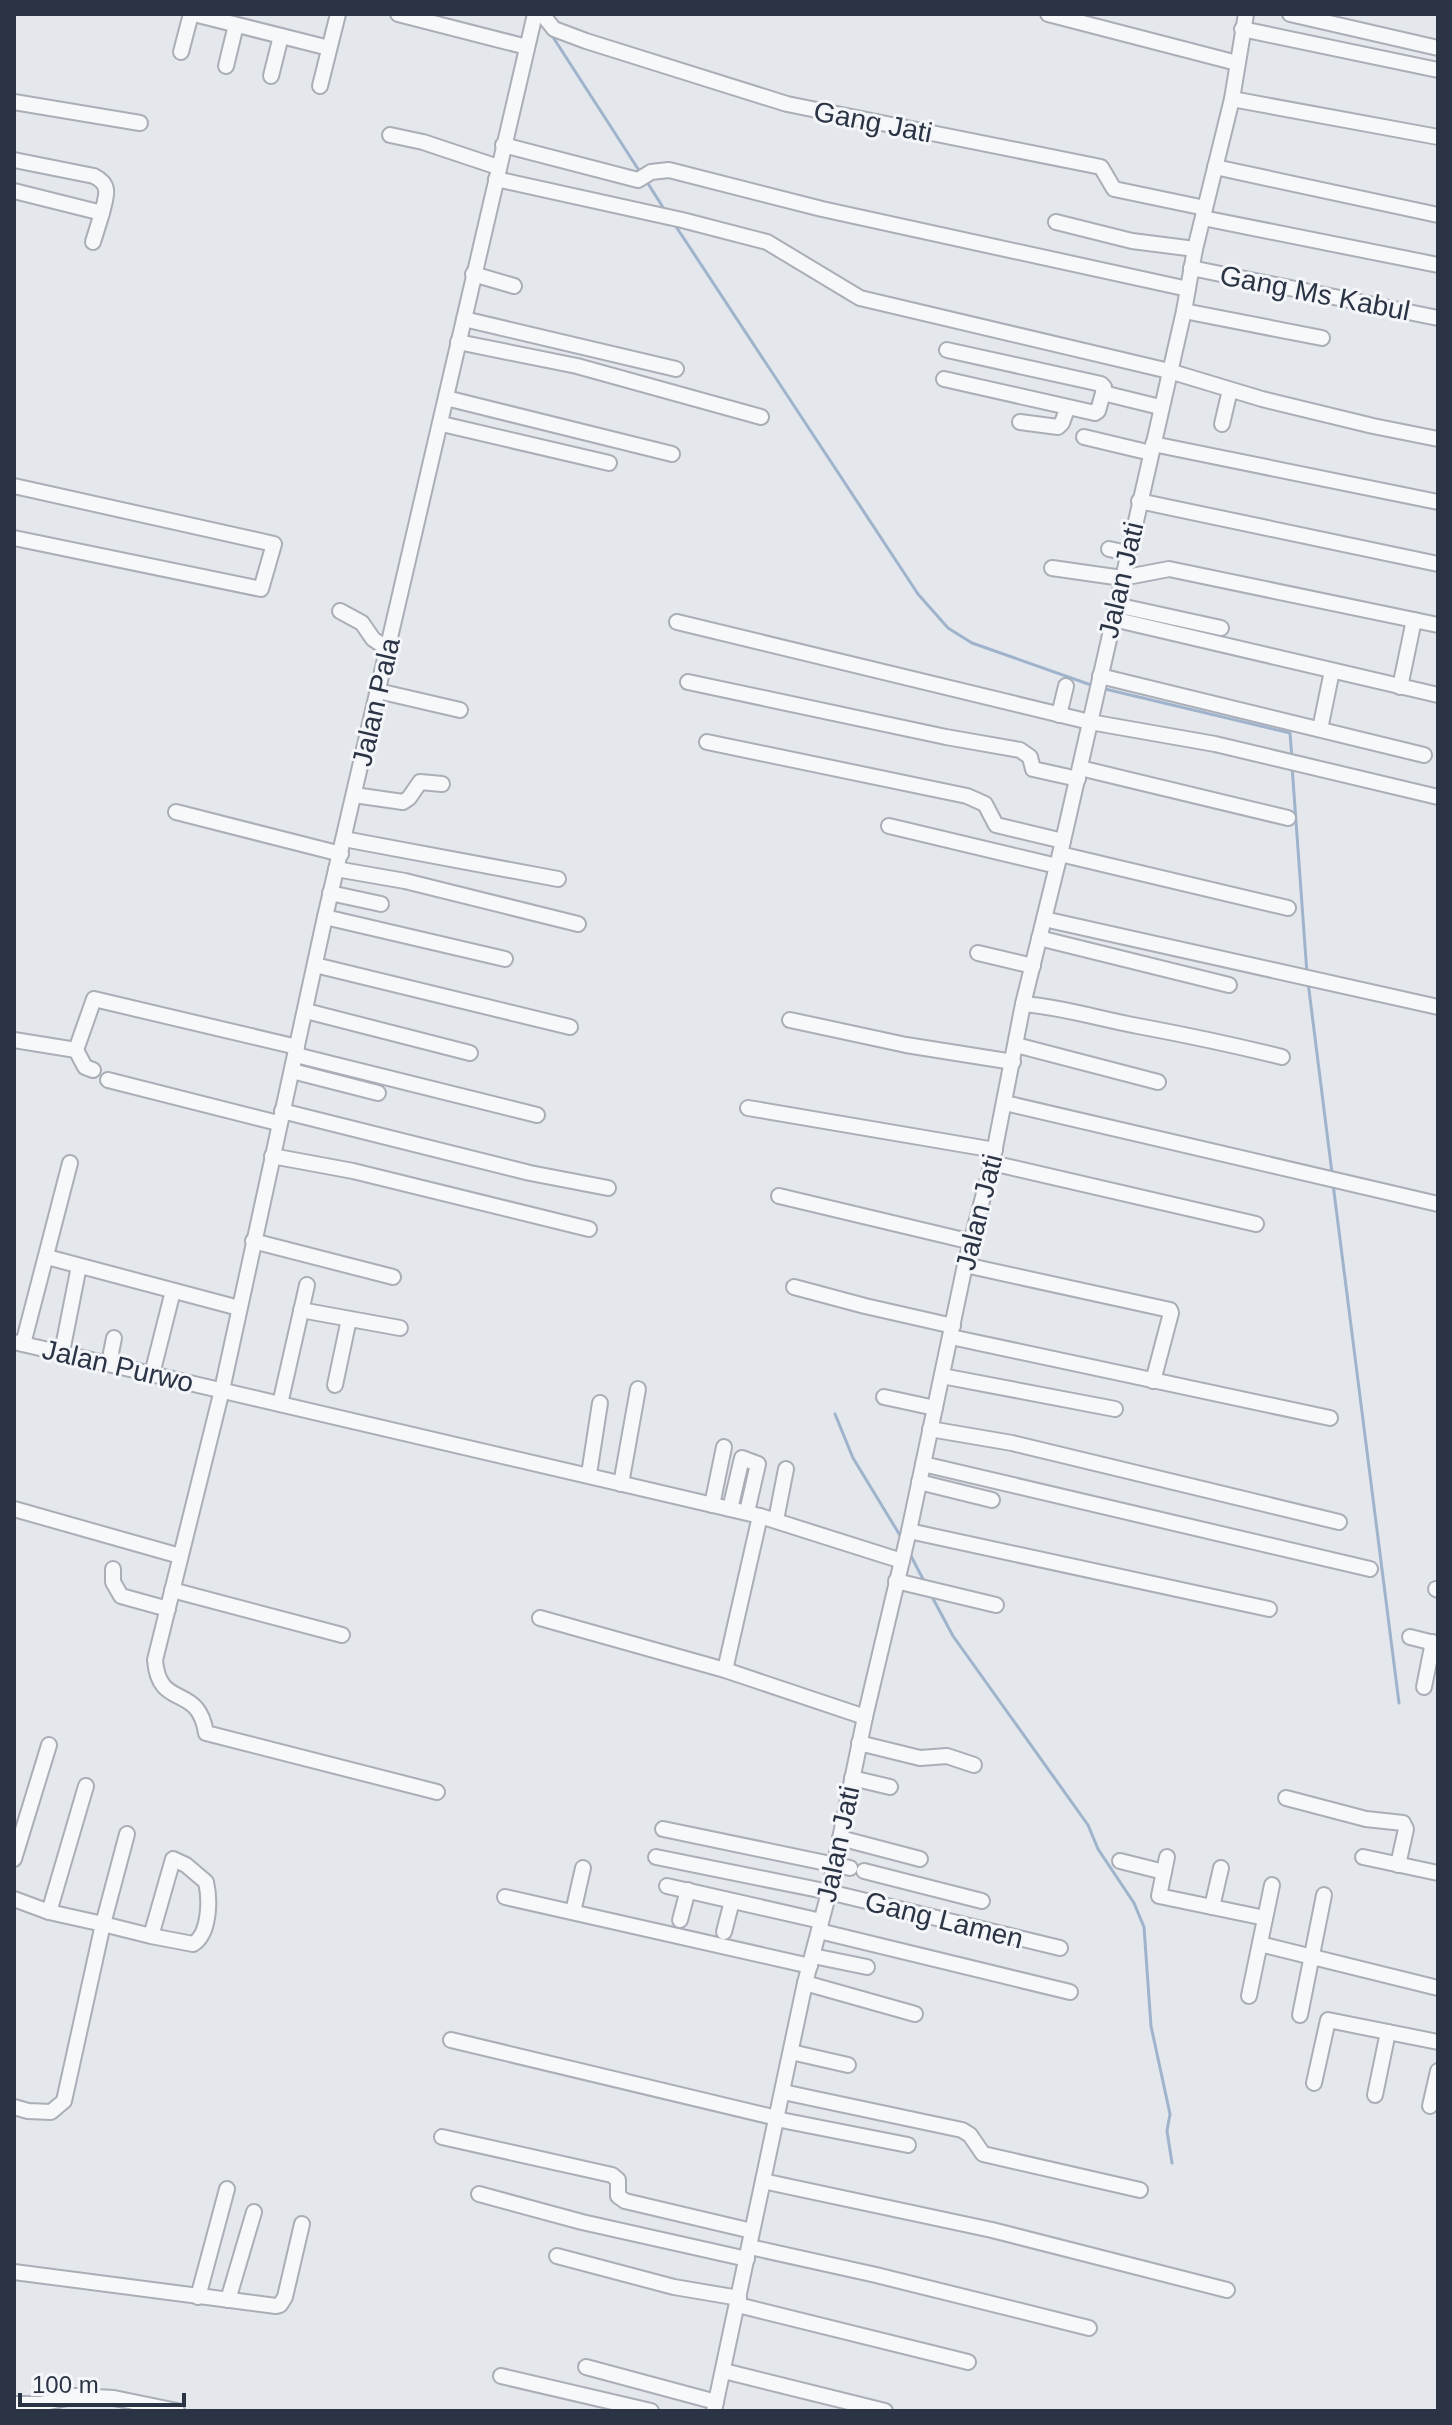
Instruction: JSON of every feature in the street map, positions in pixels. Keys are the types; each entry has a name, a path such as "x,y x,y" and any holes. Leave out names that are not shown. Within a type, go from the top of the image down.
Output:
{"street":[{"path":"181,52 192,14 329,48"},
{"path":"320,86 338,14"},
{"path":"398,14 527,47"},
{"name":"Jalan Pala","path":"437,1792 206,1733 203,1717 196,1705 166,1690 157,1677 155,1660 222,1390 330,893 442,424 473,274 535,14"},
{"name":"Gang Jati","path":"542,14 554,29 586,41 787,104 1101,167 1114,189 1204,213 1438,265"},
{"path":"1048,14 1237,63"},
{"path":"1290,14 1438,48"},
{"path":"1244,21 1438,70"},
{"name":"Jalan Jati","path":"715,2407 805,1983 829,1892 849,1868 840,1838 859,1743 903,1582 906,1545 965,1265 994,1156 1023,1004 1079,773 1184,311 1195,249 1232,99 1244,21"},
{"path":"226,66 236,25"},
{"path":"271,76 281,36"},
{"path":"1232,99 1438,137"},
{"path":"14,102 140,123"},
{"path":"390,135 423,142 497,173 646,214 767,242 860,298 1169,371 1230,390 1373,426 1438,439"},
{"path":"503,145 644,176 669,170 822,209 1188,289"},
{"path":"14,160 94,176 103,181 106,185 102,213 93,242"},
{"path":"1215,167 1438,215"},
{"path":"14,191 102,213"},
{"path":"1056,222 1132,241 1195,249"},
{"name":"Gang Ms Kabul","path":"1191,268 1438,318"},
{"path":"473,274 514,286"},
{"path":"1184,311 1322,338"},
{"path":"464,319 676,369"},
{"path":"458,342 577,366 761,417"},
{"path":"944,379 1067,409 1097,412 1104,387 947,350"},
{"path":"1222,424 1230,390"},
{"path":"1103,393 1160,407"},
{"path":"446,398 672,454"},
{"path":"1020,422 1058,427 1067,409"},
{"path":"442,424 609,463"},
{"path":"1084,437 1438,502"},
{"path":"14,486 274,544 261,589 14,538"},
{"path":"1139,501 1438,564"},
{"path":"1109,549 1127,553"},
{"path":"1052,568 1122,578 1169,569 1438,625"},
{"path":"340,611 362,623 373,639 388,649"},
{"path":"1114,612 1221,628"},
{"path":"1114,612 1332,671 1438,695"},
{"path":"1400,687 1414,620"},
{"path":"677,622 1059,715 1215,744 1438,797"},
{"path":"1320,729 1332,671"},
{"path":"1099,679 1424,755"},
{"path":"688,682 1020,750 1030,757 1033,769 1079,773 1288,818"},
{"path":"1059,715 1066,686"},
{"path":"378,691 460,710"},
{"path":"707,742 967,796 985,804 996,825 1060,854"},
{"path":"354,795 403,802 420,782 442,784"},
{"path":"176,812 342,846 558,879"},
{"path":"889,826 1060,854 1288,908"},
{"path":"336,869 405,881 578,924"},
{"path":"330,893 381,904"},
{"path":"325,917 505,959"},
{"path":"1044,919 1438,1007"},
{"path":"1039,938 1229,985"},
{"path":"978,953 1033,966"},
{"path":"315,965 570,1027"},
{"path":"93,1070 85,1067 76,1050 94,999 537,1115"},
{"path":"1023,1004 1068,1009 1282,1057"},
{"path":"306,1011 470,1053"},
{"path":"790,1020 906,1045 1013,1062"},
{"path":"14,1040 76,1050"},
{"path":"1016,1045 1158,1082"},
{"path":"292,1071 378,1093"},
{"path":"108,1080 608,1188"},
{"path":"1005,1103 1438,1204"},
{"path":"748,1108 994,1156 1256,1224"},
{"path":"272,1156 353,1171 589,1229"},
{"path":"19,1343 47,1257 70,1163"},
{"path":"779,1196 972,1242"},
{"path":"253,1241 393,1277"},
{"path":"47,1257 239,1308"},
{"path":"965,1265 1170,1310 1153,1381"},
{"path":"62,1352 79,1266"},
{"path":"280,1404 307,1285"},
{"path":"794,1287 952,1332 1153,1381 1330,1418"},
{"path":"152,1374 173,1291"},
{"path":"301,1310 400,1328"},
{"path":"335,1385 349,1319"},
{"path":"109,1363 114,1338"},
{"name":"Jalan Purwo","path":"19,1343 776,1520 1269,1609"},
{"path":"942,1376 1115,1409"},
{"path":"621,1484 638,1389"},
{"path":"884,1397 935,1408"},
{"path":"589,1474 600,1403"},
{"path":"930,1429 1012,1443 1339,1522"},
{"path":"712,1505 724,1447"},
{"path":"725,1670 753,1514 758,1464 742,1458 730,1509"},
{"path":"923,1464 1370,1569"},
{"path":"776,1520 786,1469"},
{"path":"919,1482 992,1500"},
{"path":"14,1509 180,1556"},
{"path":"113,1569 113,1582 121,1596 168,1609"},
{"path":"903,1582 996,1605"},
{"path":"172,1590 342,1635"},
{"path":"540,1618 725,1670 865,1717"},
{"path":"1410,1637 1435,1643 1424,1687"},
{"path":"859,1743 920,1758 947,1756 974,1765"},
{"path":"14,1859 49,1745"},
{"path":"852,1778 890,1787"},
{"path":"49,1912 86,1786"},
{"path":"1286,1798 1366,1819 1403,1823 1406,1829 1398,1865"},
{"path":"663,1829 849,1868 982,1901"},
{"path":"14,2107 51,2112 64,2101 103,1924 127,1834"},
{"path":"840,1838 920,1859"},
{"name":"Gang Lamen","path":"656,1857 829,1892 1060,1948"},
{"path":"1363,1857 1438,1873"},
{"path":"14,1899 49,1912 151,1936 193,1944 199,1941 202,1934 209,1905 206,1882 186,1865 173,1859 151,1936"},
{"path":"1120,1861 1166,1864 1159,1896 1265,1918"},
{"path":"573,1912 583,1868"},
{"path":"1212,1907 1221,1868"},
{"path":"1249,1996 1272,1885"},
{"path":"667,1886 1070,1992"},
{"path":"680,1920 688,1890"},
{"path":"1300,2015 1324,1895"},
{"path":"505,1897 812,1961 867,1967"},
{"path":"724,1932 732,1901"},
{"path":"1260,1944 1438,1988"},
{"path":"805,1983 915,2014"},
{"path":"1314,2083 1328,2020 1438,2042"},
{"path":"1375,2095 1388,2032"},
{"path":"451,2040 776,2118 908,2145"},
{"path":"791,2052 848,2065"},
{"path":"1430,2106 1438,2071"},
{"path":"783,2092 962,2130 970,2135 983,2154 1140,2190"},
{"path":"442,2137 612,2175 618,2180 618,2196 625,2201 752,2231"},
{"path":"763,2181 992,2230 1227,2290"},
{"path":"198,2297 227,2189"},
{"path":"479,2194 582,2222 876,2275 1089,2328"},
{"path":"228,2300 254,2212"},
{"path":"14,2272 280,2305 285,2297 302,2224"},
{"path":"557,2256 968,2362"},
{"path":"586,2367 715,2407"},
{"path":"724,2371 885,2411"},
{"path":"501,2376 651,2411"},
{"path":"14,2404 32,2406 75,2396 114,2398 177,2411"}],"waterway":[{"path":"551,34 640,172"},
{"path":"647,182 666,212"},
{"path":"675,225 918,594 948,628 972,643 1094,686"},
{"path":"1101,688 1290,733 1292,759"},
{"path":"1292,766 1307,974"},
{"path":"1308,982 1332,1173"},
{"path":"1333,1184 1399,1703"},
{"path":"835,1414 853,1458 901,1537"},
{"path":"910,1554 925,1583"},
{"path":"930,1593 953,1636 1088,1825 1098,1849 1134,1903 1144,1927 1151,2026 1170,2114 1167,2131 1172,2163"}]}
